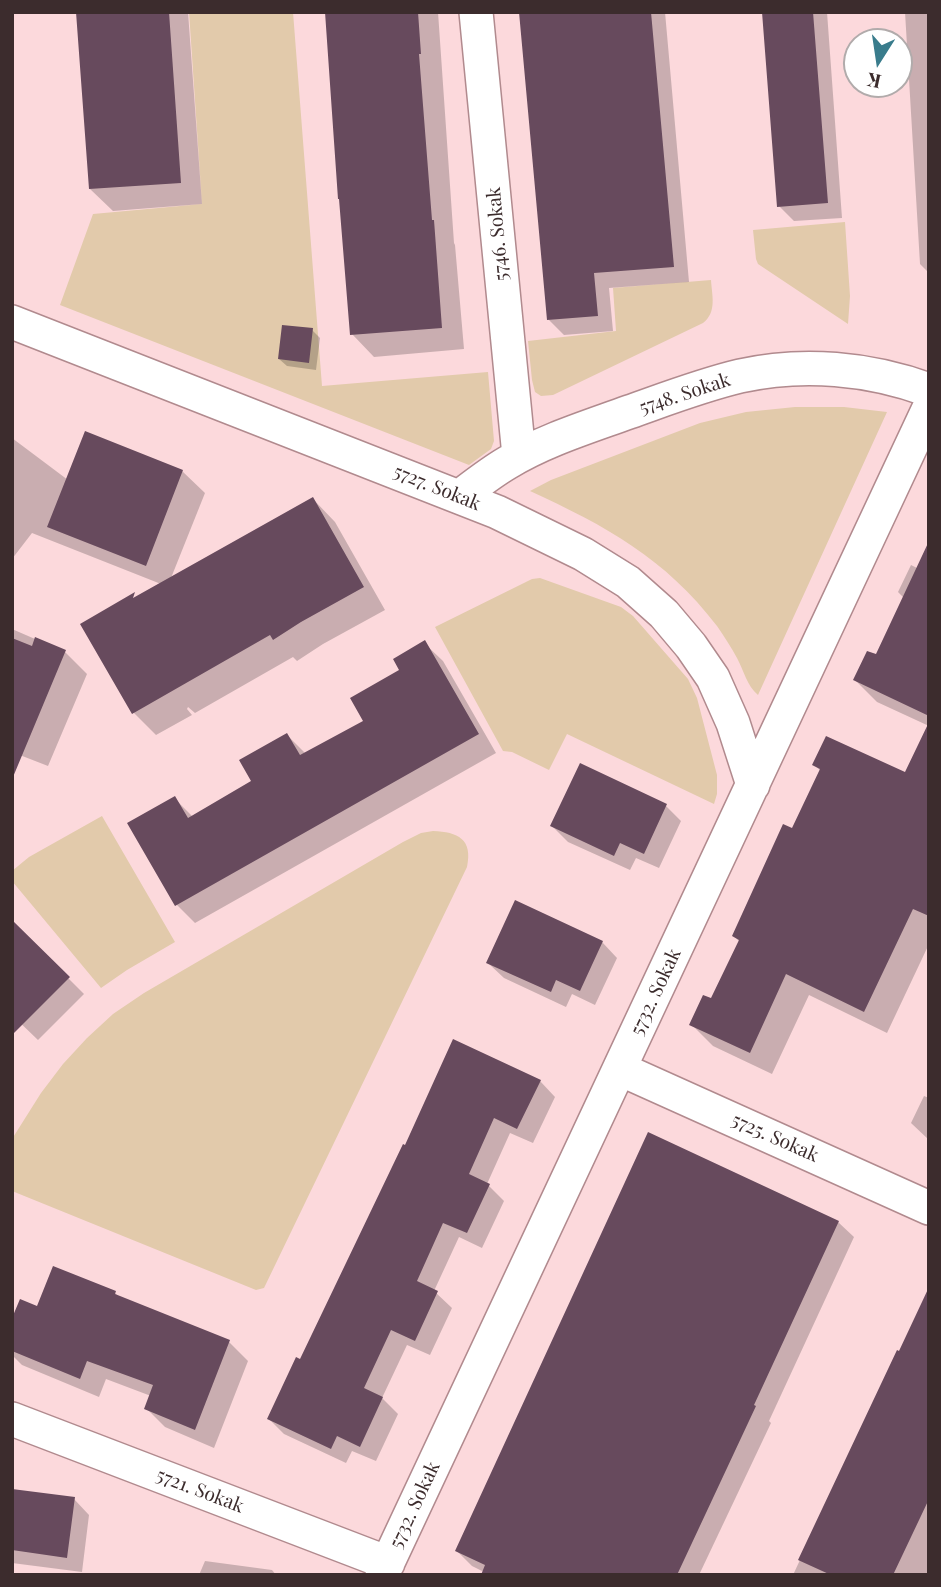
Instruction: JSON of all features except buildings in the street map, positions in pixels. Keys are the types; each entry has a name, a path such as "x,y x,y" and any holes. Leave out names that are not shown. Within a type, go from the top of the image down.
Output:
{"street":[{"name":"5746. Sokak","path":"476,12 519,456"},
{"name":"5727. Sokak","path":"12,322 509,518 583,554 628,582 664,614 713,678 733,723 753,785"},
{"name":"5748. Sokak","path":"459,497 519,456 567,435 696,388 742,376 762,372 835,369 885,377 929,390"},
{"name":"5732. Sokak","path":"385,1569 929,408"},
{"name":"5725. Sokak","path":"620,1069 929,1208"},
{"name":"5721. Sokak","path":"12,1419 385,1569"}],"shaded area":[{"path":"189,12 293,12 322,386 488,372 494,441 491,449 469,465 60,305 93,214 202,204"},
{"path":"845,222 850,296 848,324 758,264 753,230"},
{"path":"711,280 712,309 703,323 553,395 541,396 535,392 528,341 616,331 613,288"},
{"path":"795,407 844,407 887,412 758,695 748,683 737,658 717,626 677,581 609,531 530,491 551,480 700,423 746,412"},
{"path":"540,578 621,607 633,616 688,679 697,698 717,775 714,804 567,734 549,770 512,752 503,751 435,627 532,579"},
{"path":"102,816 175,942 101,988 12,881 12,871 29,857"},
{"path":"421,833 450,833 462,839 468,850 467,867 264,1288 256,1290 12,1191 12,1139 63,1064 113,1014 144,993 403,842"}]}
